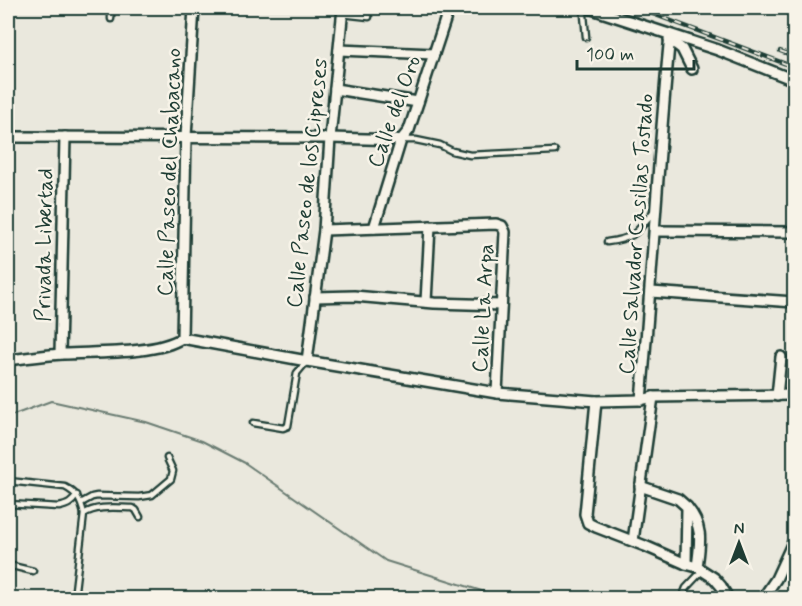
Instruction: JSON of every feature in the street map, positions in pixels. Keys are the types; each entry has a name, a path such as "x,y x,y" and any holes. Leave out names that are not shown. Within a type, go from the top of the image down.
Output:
{"street":[{"name":"Calle Paseo del Chabacano","path":"182,338 186,137 194,8"},
{"name":"Calle del Oro","path":"374,228 402,140 409,130 449,8"},
{"path":"587,8 670,37 718,50 795,80"},
{"name":"Calle Paseo de los Cipreses","path":"307,361 324,230 342,11"},
{"path":"670,37 682,49 693,69"},
{"name":"Calle Salvador Casillas Tostado","path":"642,400 670,37"},
{"path":"339,50 434,54"},
{"path":"335,89 418,102"},
{"path":"8,137 402,140"},
{"name":"Privada Libertad","path":"60,354 65,137"},
{"name":"Calle La Arpa","path":"430,226 496,224 502,226 505,232 497,393"},
{"path":"324,230 430,226 426,302"},
{"path":"655,231 795,232"},
{"path":"651,292 795,302"},
{"path":"315,297 354,296 501,305"},
{"path":"8,360 60,354 119,352 176,342 182,338 497,393 596,401 642,400 653,397 795,396"},
{"path":"777,396 781,357"},
{"path":"633,541 653,397"},
{"path":"596,401 585,514 588,523 700,569 714,578 728,598"},
{"path":"640,486 678,499 694,516 699,525 700,569"},
{"path":"686,564 687,507"},
{"path":"763,598 776,579 795,540"}],"lane":[{"path":"111,8 111,19"},
{"path":"586,36 584,15 587,8"},
{"path":"342,11 369,17"},
{"path":"402,140 440,145 452,151 470,155 555,151"},
{"path":"607,242 624,240 634,235 655,210"},
{"path":"253,423 283,428 288,426 297,373 307,361"},
{"path":"81,503 97,496 152,495 171,479 173,471 167,458"},
{"path":"8,481 65,487 77,495 84,514 74,598"},
{"path":"8,504 59,507 73,502 77,495"},
{"path":"84,514 90,509 133,508 140,517"},
{"path":"8,565 33,571"},
{"path":"682,598 686,588 700,569"}],"waterway":[{"path":"8,417 51,401 146,422 202,441 245,463 386,561 504,598"}],"railway":[{"path":"637,8 794,67"},
{"path":"780,51 794,56"}]}
